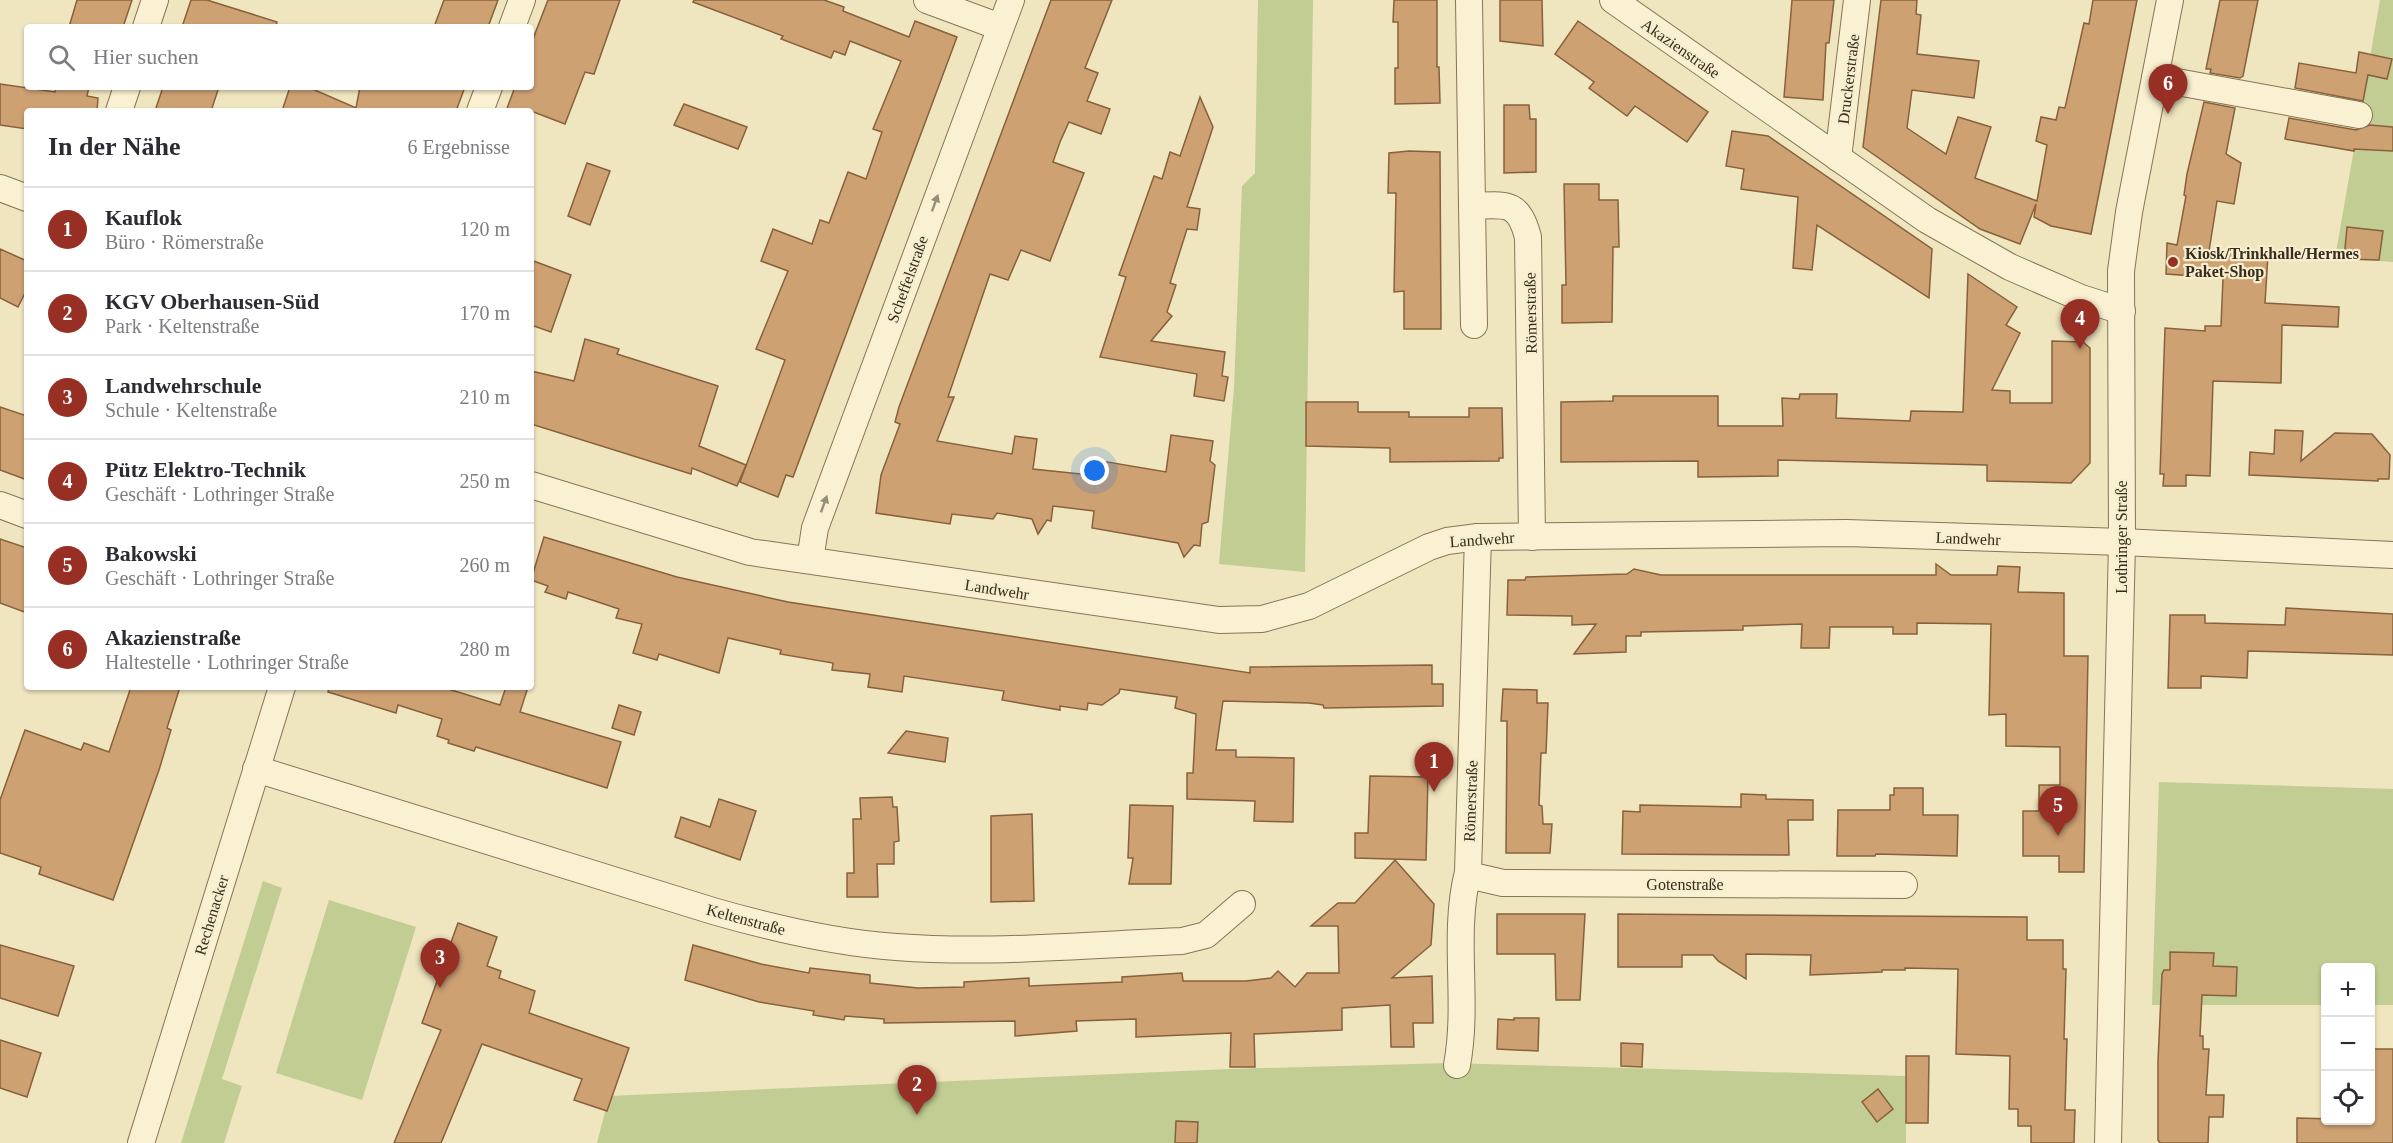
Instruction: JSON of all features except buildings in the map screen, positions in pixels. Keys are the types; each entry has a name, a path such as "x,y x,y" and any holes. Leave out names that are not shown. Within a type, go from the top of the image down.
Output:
{"street":[{"path":"147,24 155,0"},
{"path":"513,24 522,0"},
{"path":"927,0 1000,27"},
{"name":"Scheffelstraße","path":"810,560 815,528 1011,0"},
{"path":"1469,0 1474,324"},
{"name":"Akazienstraße","path":"1613,0 1838,158 1961,240 2010,267 2081,298 2122,311"},
{"name":"Druckerstraße","path":"1838,158 1857,0"},
{"name":"Lothringer Straße","path":"2108,1143 2122,542 2121,271 2129,212 2170,0"},
{"path":"2155,78 2359,115"},
{"path":"120,108 126,90"},
{"path":"481,108 488,90"},
{"path":"0,188 24,197"},
{"name":"Römerstraße","path":"1472,206 1507,205 1515,208 1525,223 1528,237 1532,537"},
{"name":"Landwehr","path":"534,486 721,545 1185,617 1243,620 1262,619 1310,606 1429,547 1447,541 1478,537 1846,533 2122,542 2393,555"},
{"path":"0,506 24,514"},
{"name":"Römerstraße","path":"1457,1065 1462,1040 1461,899 1468,872 1478,537"},
{"name":"Rechenacker","path":"141,1143 281,690"},
{"name":"Keltenstraße","path":"256,769 713,911 775,928 857,943 897,948 996,949 1182,941 1206,935 1242,904"},
{"name":"Gotenstraße","path":"1468,872 1477,877 1503,883 1904,885"}],"green space":[{"path":"1258,0 1313,0 1305,572 1219,564 1234,388 1242,186 1255,173"},
{"path":"2380,0 2393,0 2393,262 2335,258"},
{"path":"2159,782 2393,789 2393,1005 2375,1005 2375,963 2321,963 2321,1005 2152,1005"},
{"path":"263,881 282,888 222,1079 242,1086 224,1143 181,1143"},
{"path":"329,900 416,927 362,1100 276,1073"},
{"path":"1450,1063 1905,1076 1906,1143 597,1143 609,1096 1230,1069"}],"place":[{"name":"Akazienstraße","path":"2168,114"},
{"name":"Kiosk/Trinkhalle/Hermes Paket-Shop","path":"2173,262"},
{"name":"Pütz Elektro-Technik","path":"2080,349"},
{"name":"Kauflok","path":"1434,792"},
{"name":"Bakowski","path":"2058,836"},
{"name":"Landwehrschule","path":"440,988"},
{"name":"KGV Oberhausen-Süd","path":"917,1115"}]}
